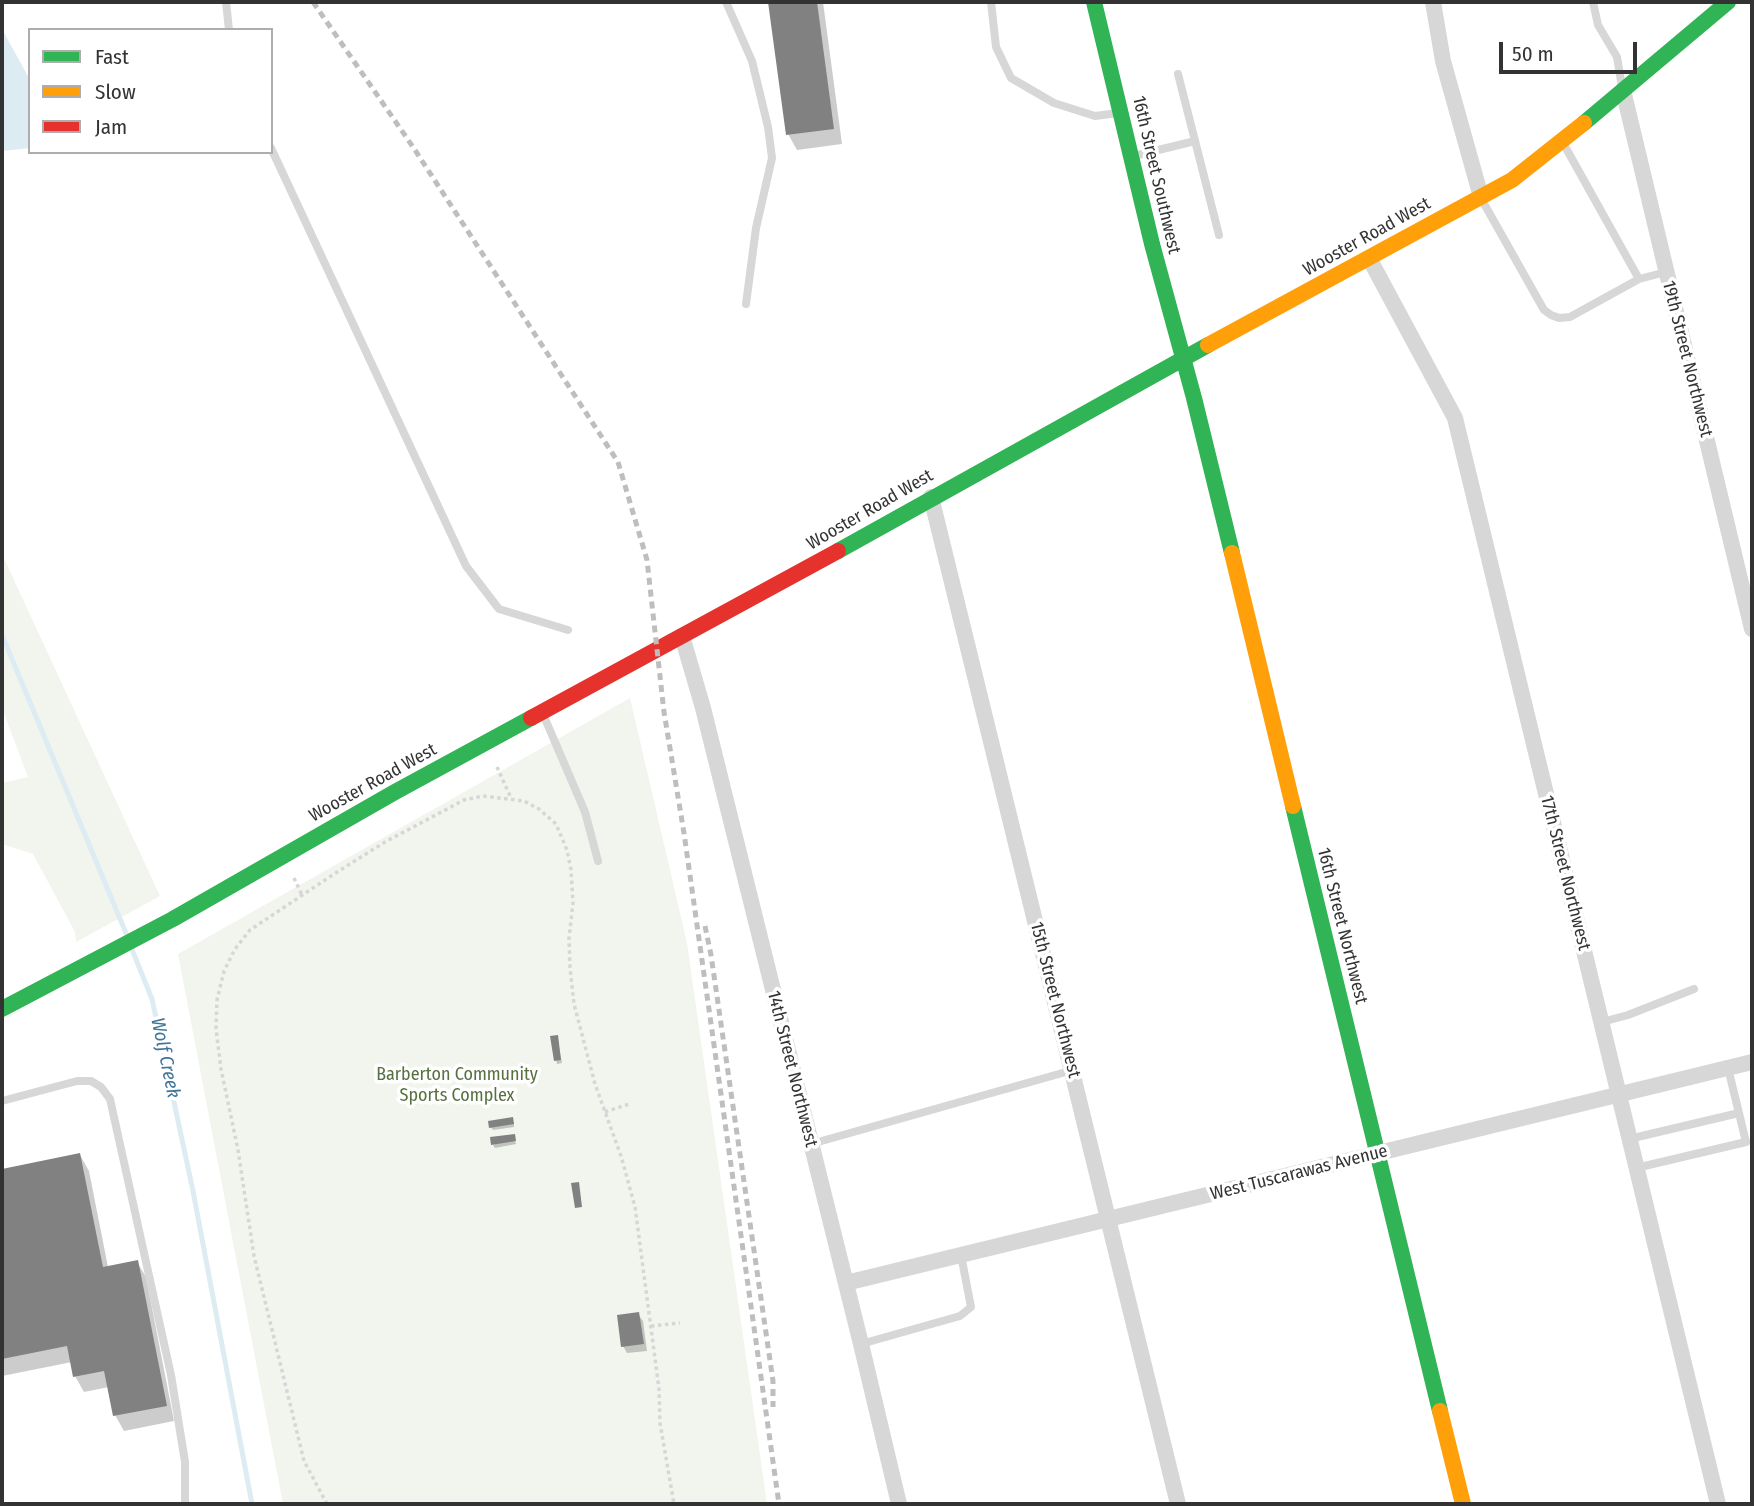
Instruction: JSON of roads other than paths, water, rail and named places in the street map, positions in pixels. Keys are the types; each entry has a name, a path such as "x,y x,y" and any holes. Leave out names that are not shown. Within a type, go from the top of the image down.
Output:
{"main road":[{"name":"16th Street Southwest","path":"1094,2 1182,358"},
{"name":"Wooster Road West","path":"2,1009 173,919 394,792 1526,171 1728,2"},
{"name":"16th Street Northwest","path":"1182,358 1194,398 1463,1504"}],"street":[{"path":"1433,2 1443,61 1481,197"},
{"name":"19th Street Northwest","path":"1623,90 1752,629"},
{"name":"17th Street Northwest","path":"1369,258 1455,418 1718,1504"},
{"name":"15th Street Northwest","path":"931,497 1178,1504"},
{"name":"14th Street Northwest","path":"682,636 703,708 899,1504"},
{"name":"West Tuscarawas Avenue","path":"846,1283 1752,1062"}],"lane":[{"path":"226,2 229,28"},
{"path":"726,2 752,61 768,127 772,158 756,228 746,304"},
{"path":"991,2 996,47 1011,78 1054,103 1095,116 1121,112"},
{"path":"1593,2 1598,25 1617,57 1623,90"},
{"path":"1178,74 1219,235"},
{"path":"1132,157 1195,141"},
{"path":"1562,141 1639,279"},
{"path":"273,152 466,566 499,609 568,630"},
{"path":"1481,197 1544,310 1551,315 1559,318 1570,317 1639,279 1666,272"},
{"path":"542,712 585,812 598,861"},
{"path":"1601,1023 1695,989"},
{"path":"1636,1168 1746,1142 1728,1068"},
{"path":"811,1144 1073,1070"},
{"path":"2,1101 77,1081 91,1081 102,1087 110,1099 171,1375 185,1462 185,1504"},
{"path":"1629,1139 1739,1113"},
{"path":"861,1344 960,1316 971,1307 961,1255"}],"waterway":[{"name":"Wolf Creek","path":"2,635 128,938"},
{"name":"Wolf Creek","path":"131,947 152,999 193,1191 252,1504"}],"railway":[{"path":"313,2 413,147 618,462 647,560 664,712 684,833 779,1504"},
{"path":"705,926 773,1381 773,1407"}],"park label":[{"name":"Barberton Community Sports Complex","path":"457,1085"}]}
